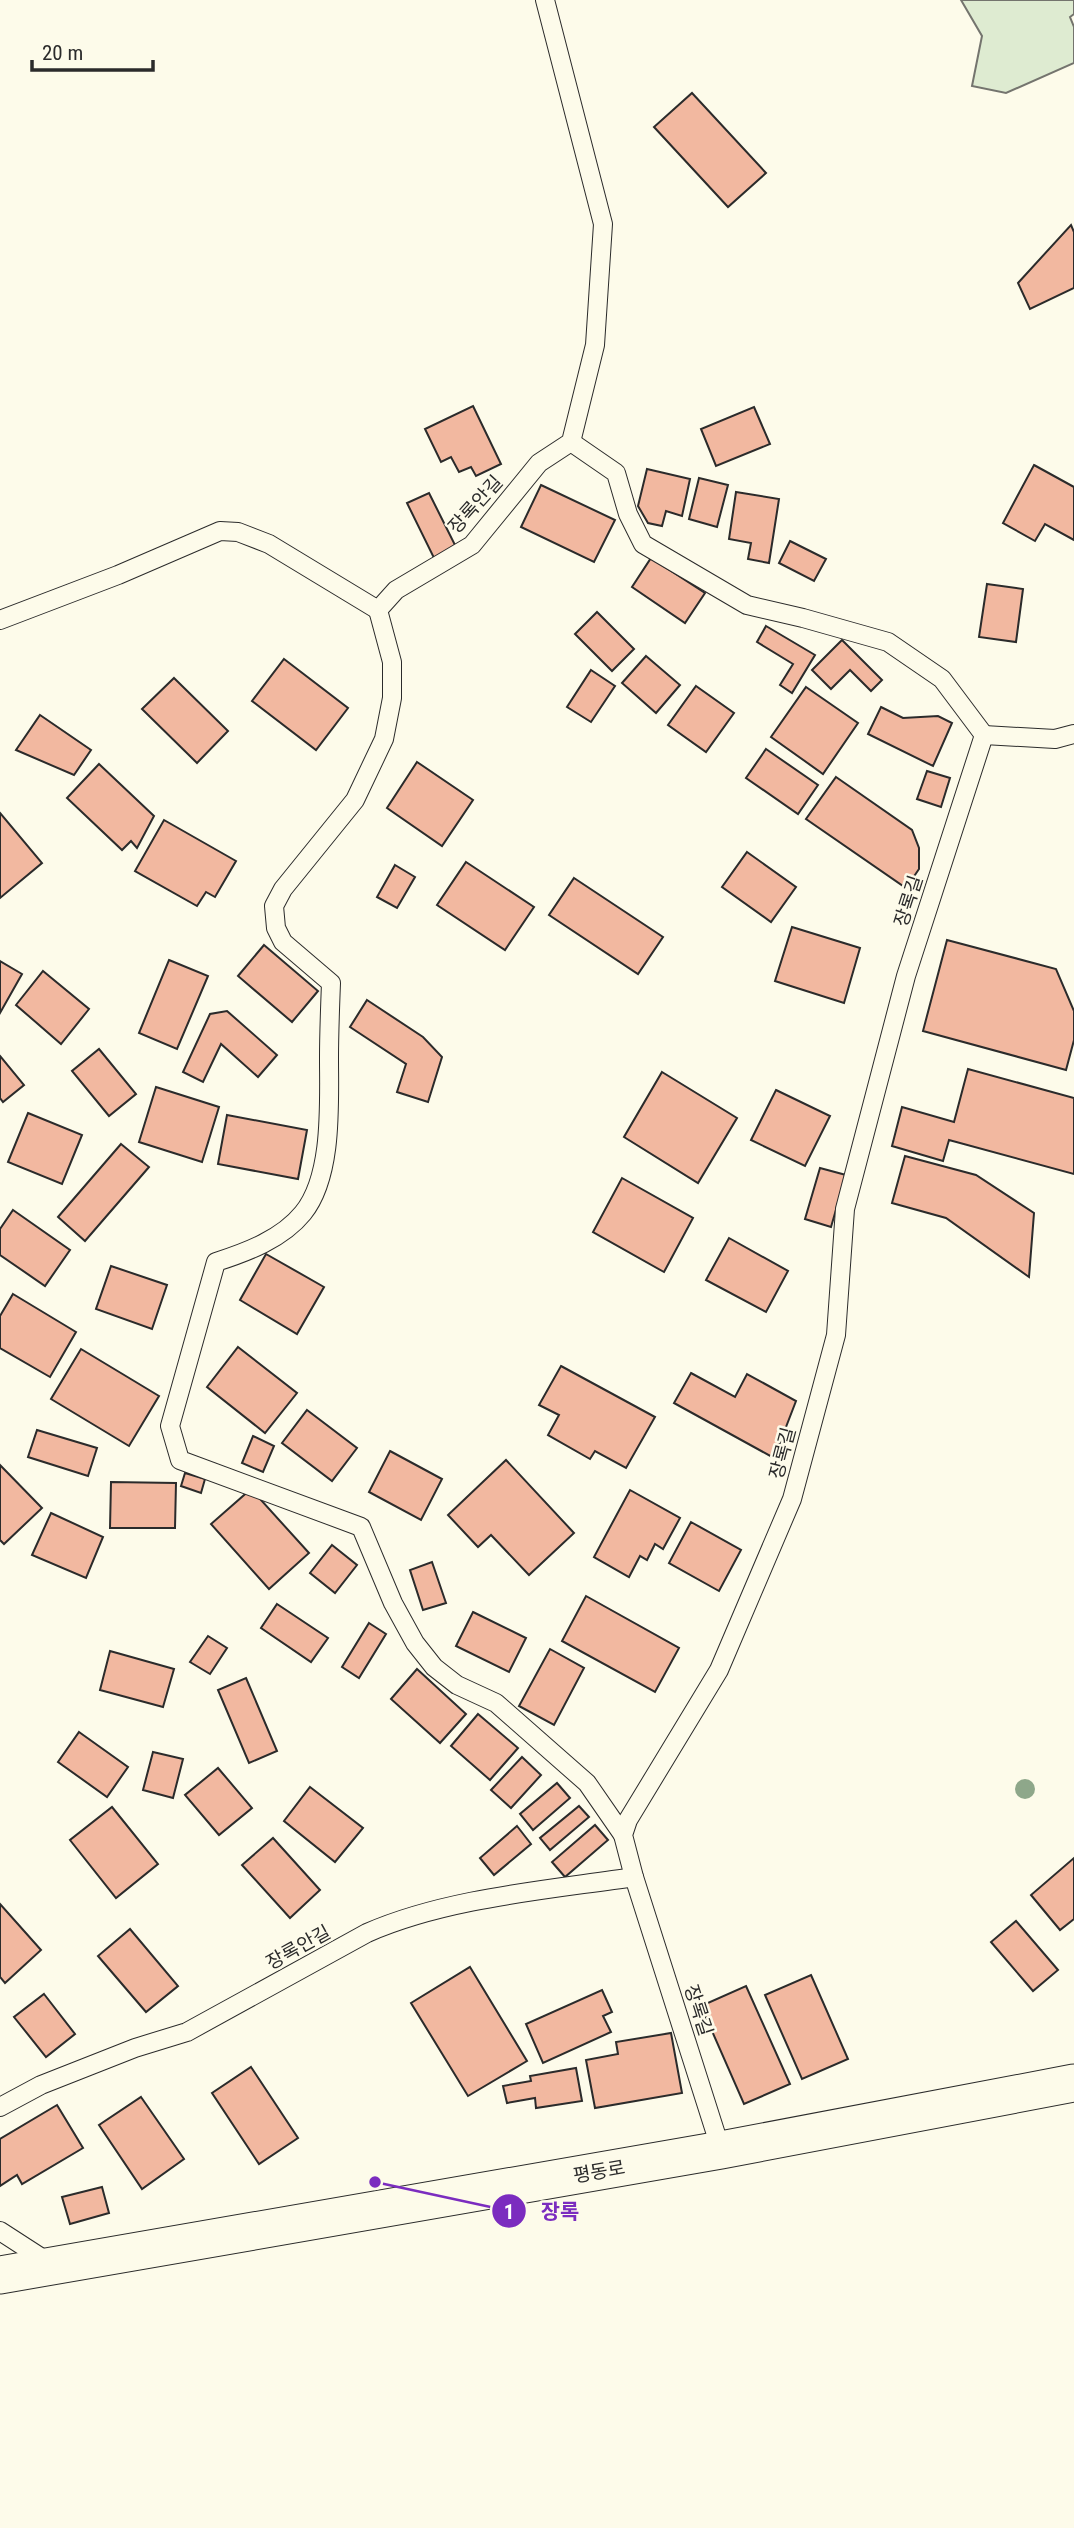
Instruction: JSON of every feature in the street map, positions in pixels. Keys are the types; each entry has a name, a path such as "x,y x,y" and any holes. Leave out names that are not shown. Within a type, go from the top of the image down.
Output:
{"street":[{"name":"평동로","path":"0,2275 721,2150 1074,2084"}],"lane":[{"path":"545,0 603,224 595,345 571,442 616,473 628,513 643,544 747,605 888,642 943,679 984,735 1055,738 1074,734"},
{"name":"장록안길","path":"378,610 396,590 472,544 539,463 571,442"},
{"path":"0,620 118,575 220,531 239,532 269,544 378,610 392,663 392,698 384,739 355,800 284,889 274,906 276,928 283,942 331,983 330,1127 320,1178 305,1211 289,1227 249,1251 216,1262 170,1426 180,1460 362,1527 415,1643 434,1667 457,1685 496,1703 587,1783 623,1835"},
{"name":"장록길","path":"721,2150 623,1835 628,1820 719,1670 792,1499 836,1335 845,1209 905,976 984,735"},
{"name":"장록안길","path":"0,2108 41,2085 135,2048 187,2032 388,1923 434,1909 634,1877"},
{"path":"0,2231 54,2266"}],"green space":[{"path":"961,0 1074,0 1074,14 1070,17 1074,27 1074,63 1006,93 972,86 982,36"}],"building":[{"path":"692,93 766,173 728,207 654,127"},
{"path":"1071,225 1074,232 1074,288 1030,309 1018,283"},
{"path":"473,406 501,464 476,476 471,467 459,472 451,457 441,462 425,429"},
{"path":"754,407 770,444 716,466 701,429"},
{"path":"1034,465 1074,487 1074,540 1045,524 1035,541 1003,523"},
{"path":"647,469 690,479 682,516 666,511 662,526 648,523 638,506"},
{"path":"699,478 728,485 717,527 689,519"},
{"path":"541,485 615,520 594,562 521,527"},
{"path":"736,492 779,499 769,563 748,559 751,543 729,539"},
{"path":"429,493 456,547 434,558 407,503"},
{"path":"790,541 826,559 814,581 779,563"},
{"path":"651,558 705,593 685,623 632,587"},
{"path":"987,584 1023,589 1016,642 979,637"},
{"path":"597,612 634,649 612,671 575,634"},
{"path":"766,626 815,655 792,693 780,685 793,664 757,642"},
{"path":"842,640 882,680 871,691 850,670 831,689 812,670"},
{"path":"646,656 680,685 656,713 622,683"},
{"path":"284,659 348,708 316,750 252,701"},
{"path":"591,670 615,686 591,722 567,707"},
{"path":"174,678 228,731 197,763 142,709"},
{"path":"696,686 734,713 706,752 668,725"},
{"path":"806,687 858,723 823,774 771,737"},
{"path":"881,707 903,718 938,716 952,723 933,766 868,734"},
{"path":"40,715 91,750 74,775 16,750"},
{"path":"766,749 818,785 798,814 746,778"},
{"path":"417,762 473,800 442,846 387,808"},
{"path":"99,764 154,816 137,848 131,841 122,850 67,798"},
{"path":"927,771 950,778 941,807 917,799"},
{"path":"836,777 912,830 919,848 919,869 906,888 806,819"},
{"path":"0,813 42,863 0,898"},
{"path":"164,820 236,861 215,897 206,892 197,906 135,871"},
{"path":"747,852 796,887 771,922 722,887"},
{"path":"466,862 534,907 505,950 437,905"},
{"path":"395,865 415,877 397,908 377,897"},
{"path":"574,878 663,937 638,974 549,915"},
{"path":"792,927 860,948 844,1003 775,981"},
{"path":"947,940 1056,969 1074,1011 1074,1040 1066,1070 923,1031"},
{"path":"264,945 318,991 292,1022 238,976"},
{"path":"169,960 208,976 177,1049 139,1033"},
{"path":"0,961 22,974 0,1013"},
{"path":"43,971 89,1009 61,1044 16,1005"},
{"path":"367,1000 423,1037 442,1057 428,1102 397,1092 406,1064 350,1027"},
{"path":"227,1011 277,1055 258,1077 221,1044 203,1082 183,1072 210,1014"},
{"path":"99,1049 136,1094 109,1116 72,1071"},
{"path":"0,1056 24,1085 3,1102 0,1098"},
{"path":"968,1069 1074,1098 1074,1174 949,1140 943,1161 892,1146 902,1107 954,1122"},
{"path":"662,1072 737,1118 698,1183 624,1137"},
{"path":"156,1087 219,1107 202,1162 139,1142"},
{"path":"776,1090 830,1116 805,1166 751,1140"},
{"path":"28,1113 82,1135 62,1184 8,1162"},
{"path":"227,1115 307,1130 298,1179 218,1164"},
{"path":"121,1144 149,1167 85,1241 58,1217"},
{"path":"905,1156 976,1175 1034,1213 1029,1277 946,1218 892,1203"},
{"path":"820,1168 846,1175 831,1227 805,1219"},
{"path":"622,1178 693,1218 664,1272 593,1232"},
{"path":"13,1210 70,1250 45,1286 0,1255 0,1229"},
{"path":"729,1238 788,1271 766,1312 706,1280"},
{"path":"266,1254 324,1287 297,1334 240,1300"},
{"path":"111,1266 167,1285 152,1329 96,1309"},
{"path":"13,1294 76,1332 50,1377 0,1348 0,1316"},
{"path":"238,1347 297,1393 265,1433 207,1387"},
{"path":"81,1349 159,1396 129,1446 51,1399"},
{"path":"561,1366 655,1417 626,1468 595,1451 590,1459 548,1435 559,1415 539,1405"},
{"path":"691,1373 735,1397 747,1374 796,1401 774,1458 674,1403"},
{"path":"307,1410 357,1448 332,1481 282,1443"},
{"path":"37,1430 97,1448 88,1476 28,1457"},
{"path":"253,1436 274,1446 263,1472 242,1463"},
{"path":"390,1451 442,1479 421,1520 369,1492"},
{"path":"506,1460 574,1533 529,1575 491,1535 478,1547 448,1515"},
{"path":"0,1465 42,1508 4,1544 0,1540"},
{"path":"185,1473 205,1479 201,1493 181,1486"},
{"path":"111,1482 176,1483 175,1528 110,1528"},
{"path":"251,1489 309,1553 269,1589 211,1524"},
{"path":"630,1490 680,1518 663,1549 655,1544 647,1560 640,1556 629,1577 594,1557"},
{"path":"51,1513 103,1537 86,1578 32,1555"},
{"path":"691,1522 741,1550 719,1591 669,1563"},
{"path":"332,1545 357,1565 335,1593 310,1573"},
{"path":"432,1562 446,1603 423,1610 410,1570"},
{"path":"586,1596 679,1648 655,1692 562,1641"},
{"path":"277,1604 328,1638 311,1662 261,1628"},
{"path":"473,1612 526,1638 509,1672 456,1646"},
{"path":"369,1623 386,1634 359,1678 342,1667"},
{"path":"208,1636 227,1648 210,1674 190,1662"},
{"path":"550,1649 584,1668 554,1725 519,1706"},
{"path":"110,1651 174,1669 163,1707 100,1690"},
{"path":"417,1669 466,1714 440,1743 391,1699"},
{"path":"246,1678 277,1751 249,1763 218,1690"},
{"path":"478,1714 518,1748 490,1780 451,1746"},
{"path":"79,1732 128,1767 107,1797 58,1762"},
{"path":"153,1752 183,1759 173,1798 143,1790"},
{"path":"522,1757 541,1775 511,1808 491,1790"},
{"path":"218,1768 252,1808 219,1835 185,1795"},
{"path":"557,1783 570,1798 533,1830 520,1814"},
{"path":"310,1787 363,1828 335,1862 284,1821"},
{"path":"579,1806 589,1817 550,1850 540,1838"},
{"path":"112,1807 158,1864 116,1898 70,1840"},
{"path":"595,1825 608,1840 565,1877 552,1862"},
{"path":"517,1826 531,1844 494,1875 480,1858"},
{"path":"273,1838 320,1890 290,1918 242,1865"},
{"path":"1074,1858 1074,1919 1060,1930 1031,1895"},
{"path":"0,1904 41,1950 5,1983 0,1977"},
{"path":"1016,1921 1058,1970 1033,1991 991,1942"},
{"path":"130,1929 178,1986 146,2012 98,1956"},
{"path":"470,1967 527,2061 468,2096 411,2003"},
{"path":"811,1975 848,2059 802,2079 765,1995"},
{"path":"746,1986 790,2084 744,2104 701,2006"},
{"path":"602,1990 612,2012 603,2016 611,2032 543,2063 526,2024"},
{"path":"44,1994 75,2034 46,2057 14,2017"},
{"path":"671,2033 682,2093 595,2108 586,2060 618,2054 616,2042"},
{"path":"251,2067 298,2138 259,2164 212,2093"},
{"path":"576,2068 582,2101 536,2108 535,2098 507,2103 503,2086 531,2081 530,2076"},
{"path":"141,2097 184,2159 142,2189 99,2125"},
{"path":"57,2105 83,2148 22,2184 17,2175 0,2186 0,2139"},
{"path":"102,2187 109,2213 70,2224 62,2197"}],"place":[{"name":"장록","path":"375,2182"}]}
